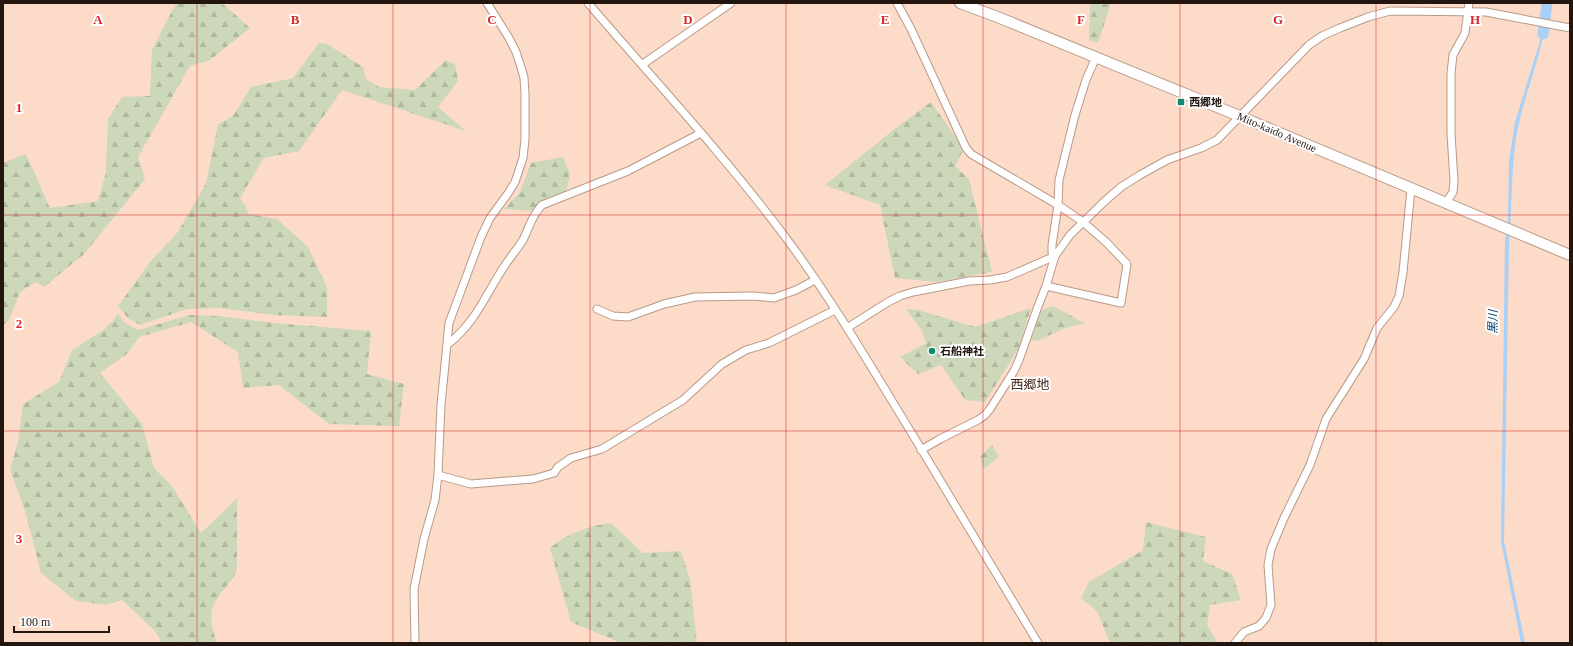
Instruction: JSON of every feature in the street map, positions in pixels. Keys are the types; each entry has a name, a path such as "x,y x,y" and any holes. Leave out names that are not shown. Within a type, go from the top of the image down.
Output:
{"highway":[{"name":"Mito-kaido Avenue","path":"960,3 1096,57 1570,255"}],"street":[{"path":"415,643 415,582 424,539 435,500 438,475 441,405 449,323 468,275 474,252 490,218 515,182 523,158 526,139 524,78 521,67 509,38 487,3"},
{"path":"588,3 643,64 760,204 787,239 847,328 1038,643"},
{"path":"643,64 731,3"},
{"path":"897,3 911,29 966,148 979,160 996,168 1058,205 1083,222 1106,242 1127,264 1121,303 1046,286"},
{"path":"1446,203 1453,192 1454,181 1451,134 1451,73 1453,55 1465,33 1469,3"},
{"path":"921,450 978,420 990,409 1014,371 1019,360 1046,286 1055,256 1063,243 1083,222 1106,200 1127,183 1151,168 1162,162 1217,140 1309,45 1322,36 1379,13 1390,11 1486,12 1570,28"},
{"path":"1055,256 1052,253 1052,245 1058,205 1059,180 1075,115 1086,80 1096,57"},
{"path":"448,344 473,318 500,272 526,234 535,214 542,205 628,171 701,133"},
{"path":"1235,643 1244,632 1259,626 1266,618 1271,605 1268,565 1271,549 1310,465 1326,419 1364,359 1377,328 1394,307 1399,296 1411,189"},
{"path":"847,328 900,296 969,280 990,280 1007,277 1055,256"},
{"path":"597,309 613,316 628,317 664,304 695,297 721,295 774,298 796,290 815,280"},
{"path":"438,475 471,484 533,479 554,473 558,467 571,458 602,449 683,400 722,364 746,350 769,343 835,310"}],"green space":[{"path":"176,3 222,3 250,28 210,60 190,66 138,157 145,179 84,254 44,287 36,282 20,292 9,320 3,325 3,163 26,154 50,208 98,201 106,172 108,119 122,97 150,96 152,50"},
{"path":"1090,3 1111,3 1098,43 1089,40"},
{"path":"319,43 327,44 363,67 366,79 379,87 415,90 446,60 455,64 458,81 438,107 466,131 342,90 299,151 264,158 240,198 249,214 277,219 308,247 327,287 327,317 274,315 219,308 187,309 140,325 128,318 118,306 150,262 178,232 206,183 218,124 233,116 251,87 293,78"},
{"path":"931,102 964,149 955,166 969,179 992,272 937,282 895,278 880,205 825,185 892,131"},
{"path":"563,157 570,174 566,192 531,211 504,209 520,192 531,163"},
{"path":"1053,306 1084,323 1063,329 1037,341 1031,340 1040,311"},
{"path":"1031,308 1019,348 985,402 965,400 941,365 918,374 900,357 926,343 922,331 906,309 918,310 975,327"},
{"path":"118,313 124,322 138,330 189,315 218,316 274,323 371,331 367,374 404,384 399,426 329,424 279,385 243,388 238,352 191,322 139,337 128,353 100,373 142,424 154,468 172,486 201,533 237,498 237,567 233,578 215,602 211,614 212,627 217,643 162,643 155,631 122,600 106,605 76,601 41,573 25,511 10,469 18,442 23,404 59,382 72,350 102,331 113,321"},
{"path":"992,445 999,456 984,469 980,457"},
{"path":"1146,522 1206,537 1203,561 1232,574 1241,600 1210,605 1207,625 1218,643 1110,643 1097,611 1081,598 1089,582 1143,550"},
{"path":"611,523 643,553 681,551 690,580 697,643 621,643 571,622 550,548 571,534 595,526"}],"water":[{"path":"1543,19 1546,20 1544,33 1522,110 1516,138 1509,241 1504,541 1525,643 1521,643 1501,541 1505,241 1508,220 1509,161 1515,122 1540,41"}],"waterway":[{"name":"黒川","path":"1543,34 1547,3"}],"place":[{"name":"西郷地","path":"1181,102"},
{"name":"石船神社","path":"932,351"}],"district":[{"name":"西郷地","path":"1030,384"}]}
